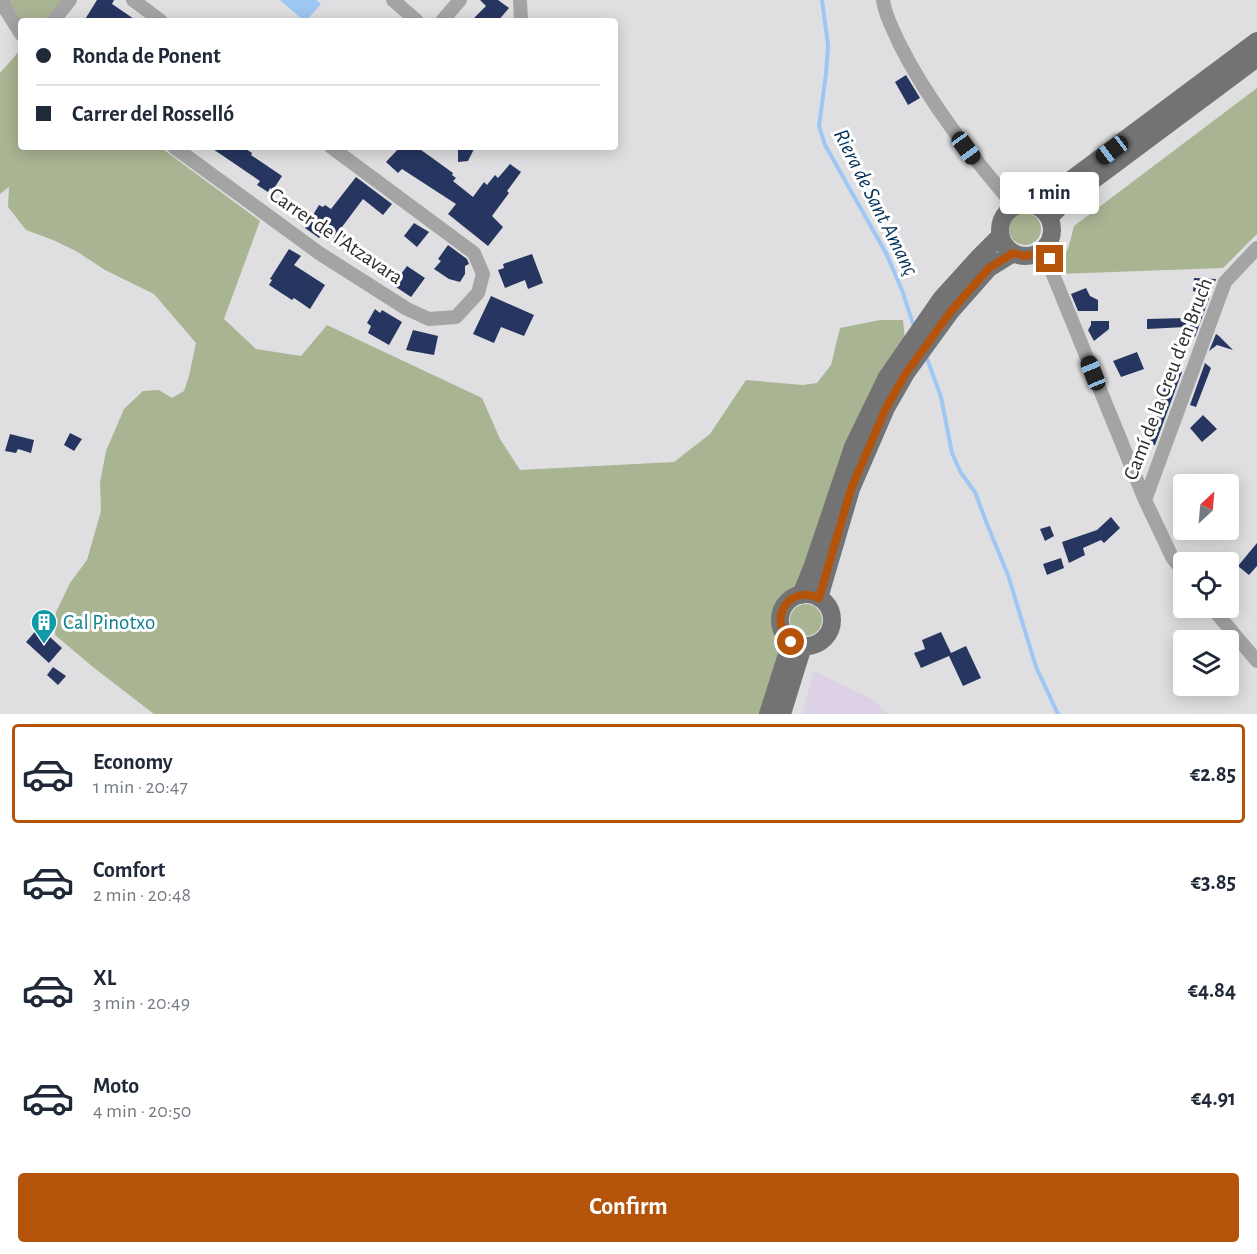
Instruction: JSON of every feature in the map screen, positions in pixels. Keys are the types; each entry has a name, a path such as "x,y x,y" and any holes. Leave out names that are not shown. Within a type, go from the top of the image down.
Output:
{"main road":[{"path":"1035,205 1257,41"},
{"path":"1049,218 1065,201 1257,58"},
{"path":"1035,205 1049,218 1052,230 1042,248 1024,256 1013,253 1000,237 999,228 1002,219 1014,206 1035,205"},
{"path":"810,596 851,489 904,365 980,256 1000,237"},
{"path":"946,305 989,268 1013,253"},
{"path":"810,596 825,603 830,611 831,628 820,642 812,645 797,644 785,636 781,628 781,615 789,600 810,596"},
{"path":"768,714 797,644"},
{"path":"782,714 797,644"}],"street":[{"path":"2,0 18,29"},
{"path":"55,18 70,0"},
{"path":"133,0 157,18"},
{"path":"393,0 414,18"},
{"path":"444,18 459,0"},
{"path":"520,0 521,18"},
{"path":"882,0 884,12 933,103 977,163 1014,206"},
{"name":"Carrer de l'Atzavara","path":"178,150 318,253 407,309 429,319 456,317 478,293 483,274 474,253 335,150"},
{"path":"1042,248 1144,500 1173,558"},
{"name":"Camí de la Creu d'en Bruch","path":"1144,500 1225,282 1257,248"},
{"path":"1220,618 1257,661"}],"shaded area":[{"path":"814,671 874,700 887,714 802,714"}],"green space":[{"path":"8,0 62,0 48,18 18,18 18,20"},
{"path":"18,52 18,150 164,150 260,221 224,319 256,349 301,356 327,325 482,398 500,439 520,470 674,462 710,434 746,380 803,385 817,383 831,365 840,328 880,320 903,320 905,340 802,581 778,604 774,620 780,651 761,714 154,714 55,635 56,612 70,583 87,560 101,511 100,483 106,451 124,409 143,391 159,390 172,398 184,391 196,343 154,294 105,270 76,251 26,230 8,207 9,187 0,194 0,73"},
{"path":"1257,88 1257,234 1223,268 1058,274 1056,268 1066,253 1074,226"},
{"path":"1025,213 1036,218 1041,229 1036,240 1025,245 1014,240 1009,229 1014,218"},
{"path":"806,604 818,608 822,620 818,632 806,636 794,632 790,620 794,608"}],"water":[{"path":"280,0 316,0 321,4 309,18 301,18"}],"building":[{"path":"97,0 114,0 112,4 133,18 86,18"},
{"path":"480,0 498,0 509,8 501,18 474,18 486,6"},
{"path":"906,75 920,98 908,105 895,82"},
{"path":"214,150 248,150 252,153 251,155 282,176 273,190 270,188 268,192 257,185 260,181"},
{"path":"397,150 421,150 453,173 452,175 456,178 453,181 473,197 484,182 487,185 495,175 498,178 510,164 521,172 492,216 503,227 488,246 448,214 456,204 402,169 398,173 386,162"},
{"path":"458,150 474,150 468,161 458,162"},
{"path":"356,177 392,204 383,215 363,199 342,227 346,229 339,241 323,232 319,238 305,228 319,205 323,207 325,205 331,209"},
{"path":"414,223 429,232 417,247 404,236"},
{"path":"448,245 467,259 469,264 465,266 465,274 460,282 449,279 434,269 441,261 438,259"},
{"path":"289,249 301,256 294,265 325,285 310,309 269,285 272,280 270,279"},
{"path":"532,254 543,283 528,289 525,280 505,288 498,270 504,268 503,264"},
{"path":"407,266 425,278 411,297 393,285"},
{"path":"1194,278 1216,279 1195,337 1187,334 1202,294 1193,291"},
{"path":"1086,288 1090,296 1098,300 1098,311 1078,311 1071,294"},
{"path":"491,296 534,315 524,336 501,327 494,343 473,334"},
{"path":"375,309 380,313 382,310 402,322 389,345 368,333 371,326 367,323"},
{"path":"1186,318 1186,327 1147,329 1147,319"},
{"path":"1091,321 1109,321 1109,329 1094,341 1088,330"},
{"path":"413,330 438,336 434,355 406,350"},
{"path":"1216,334 1233,350 1217,345 1209,351"},
{"path":"1137,352 1144,369 1121,377 1113,361"},
{"path":"1205,363 1211,368 1196,407 1190,405"},
{"path":"1175,369 1182,372 1155,445 1148,443 1168,377 1169,384"},
{"path":"1203,415 1217,429 1202,442 1190,428"},
{"path":"70,433 82,439 74,451 64,445"},
{"path":"10,434 34,440 31,453 18,449 16,453 5,451"},
{"path":"1111,517 1120,528 1104,543 1101,540 1083,548 1085,555 1069,563 1062,542 1097,530"},
{"path":"1050,526 1054,536 1045,541 1040,529"},
{"path":"1257,543 1257,566 1249,575 1239,565"},
{"path":"1061,558 1064,568 1047,575 1043,564"},
{"name":"Cal Pinotxo","path":"39,627 62,648 49,663 26,642"},
{"path":"941,632 951,653 966,646 981,678 963,686 949,656 921,668 914,653 925,649 922,640"},
{"path":"53,667 66,676 58,685 47,675"}],"waterway":[{"name":"Riera de Sant Amanç","path":"822,0 828,45 819,126 825,145 886,253 902,290 914,327"},
{"name":"Riera de Sant Amanç","path":"926,356 941,397 952,453 961,473 975,492 1008,575 1036,667 1058,714"}],"place":[{"name":"Cal Pinotxo","path":"44,645"}],"route":[{"path":"791,642 781,628 782,611 789,600 797,596 806,594 819,598 851,489 886,408 906,373 951,311 989,268 1013,253 1024,256 1036,254 1044,264 1050,267 1050,259"}]}
